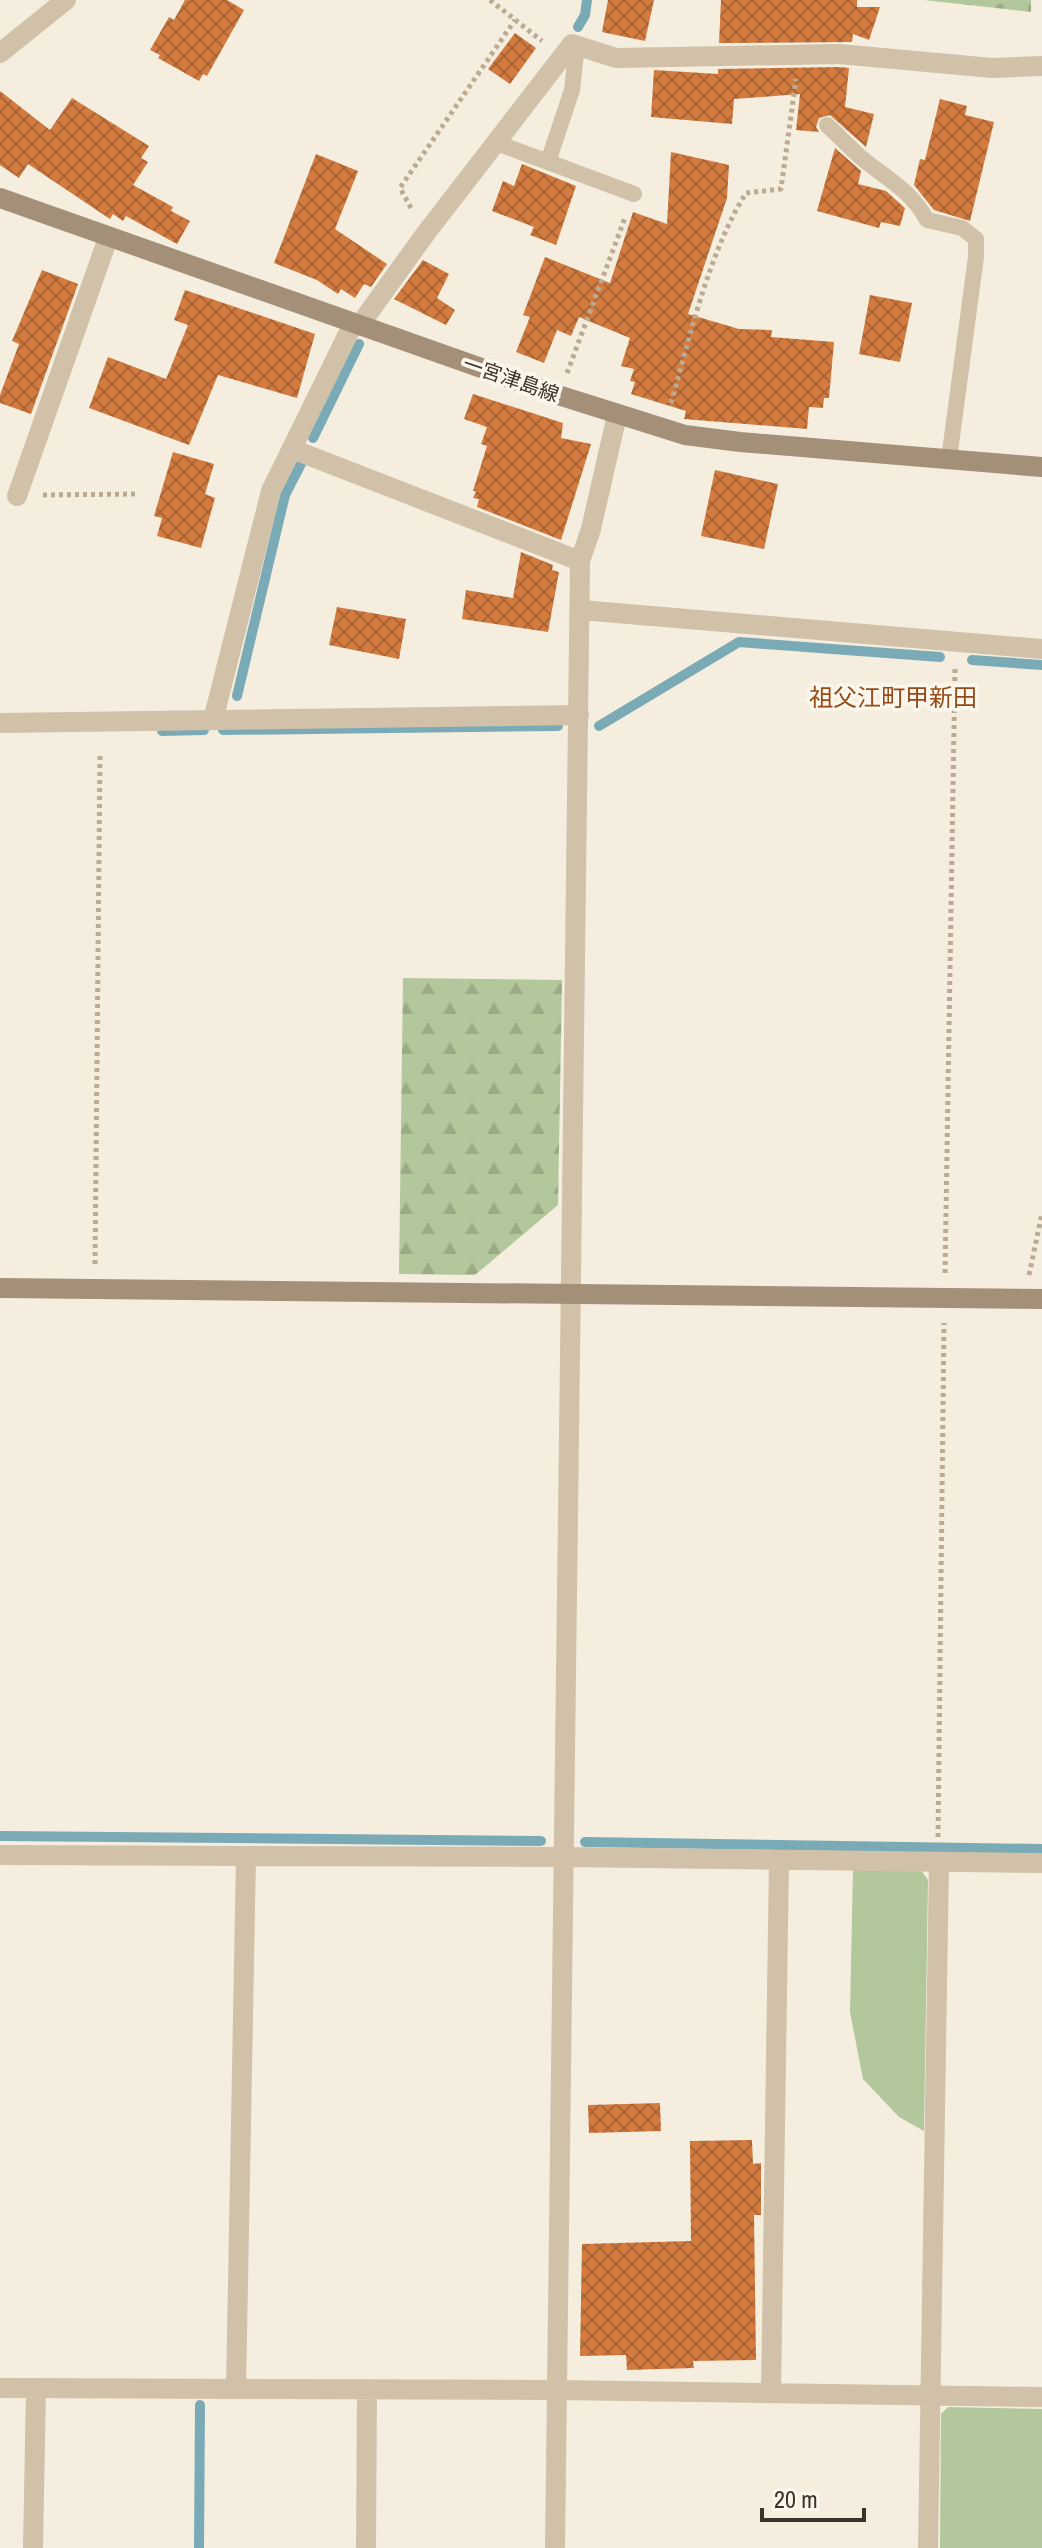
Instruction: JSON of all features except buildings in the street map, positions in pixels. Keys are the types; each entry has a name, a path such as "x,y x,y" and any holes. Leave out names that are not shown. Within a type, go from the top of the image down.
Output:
{"main road":[{"name":"一宮津島線","path":"0,198 558,395 685,435 1042,467"},
{"path":"0,1288 1033,1299"}],"street":[{"path":"0,53 66,0"},
{"path":"213,720 271,491 356,325 572,47 616,58 839,54 992,68 1042,66"},
{"path":"17,496 108,238"},
{"path":"555,2548 580,561 591,529 617,415"},
{"path":"292,449 580,561"},
{"path":"581,610 1042,649"},
{"path":"0,723 579,715"},
{"path":"0,1855 1042,1863"},
{"path":"236,2389 246,1856"},
{"path":"771,2393 779,1860"},
{"path":"928,2548 939,1862"},
{"path":"0,2388 557,2390 1042,2397"},
{"path":"33,2548 36,2388"},
{"path":"366,2548 367,2389"}],"lane":[{"path":"548,162 572,90 572,47"},
{"path":"827,125 863,159 896,181 919,205 927,220 962,228 976,239 949,459"},
{"path":"497,143 634,194"}],"path":[{"path":"490,0 543,42 572,47"},
{"path":"426,233 400,188 515,20"},
{"path":"664,429 698,309 732,215 746,193 781,189 800,54"},
{"path":"558,395 634,194"},
{"path":"17,496 138,494"},
{"path":"938,1839 955,642"},
{"path":"95,1289 100,753"},
{"path":"1033,1299 1042,1213"}],"green space":[{"path":"924,0 1031,0 1031,12"},
{"path":"403,978 562,980 558,1205 475,1275 399,1274"},
{"path":"853,1869 921,1870 928,1880 924,2131 899,2117 863,2079 850,2012"},
{"path":"948,2407 1042,2409 1042,2548 940,2548 941,2414"}],"waterway":[{"path":"578,27 585,15 587,0"},
{"path":"313,438 359,344"},
{"path":"237,696 285,495 301,464"},
{"path":"599,726 739,642 940,657"},
{"path":"972,660 1042,665"},
{"path":"223,730 558,726"},
{"path":"162,731 204,730"},
{"path":"0,1836 541,1841"},
{"path":"585,1842 1042,1849"},
{"path":"199,2548 200,2405"}],"district":[{"name":"祖父江町甲新田","path":"893,698"}]}
